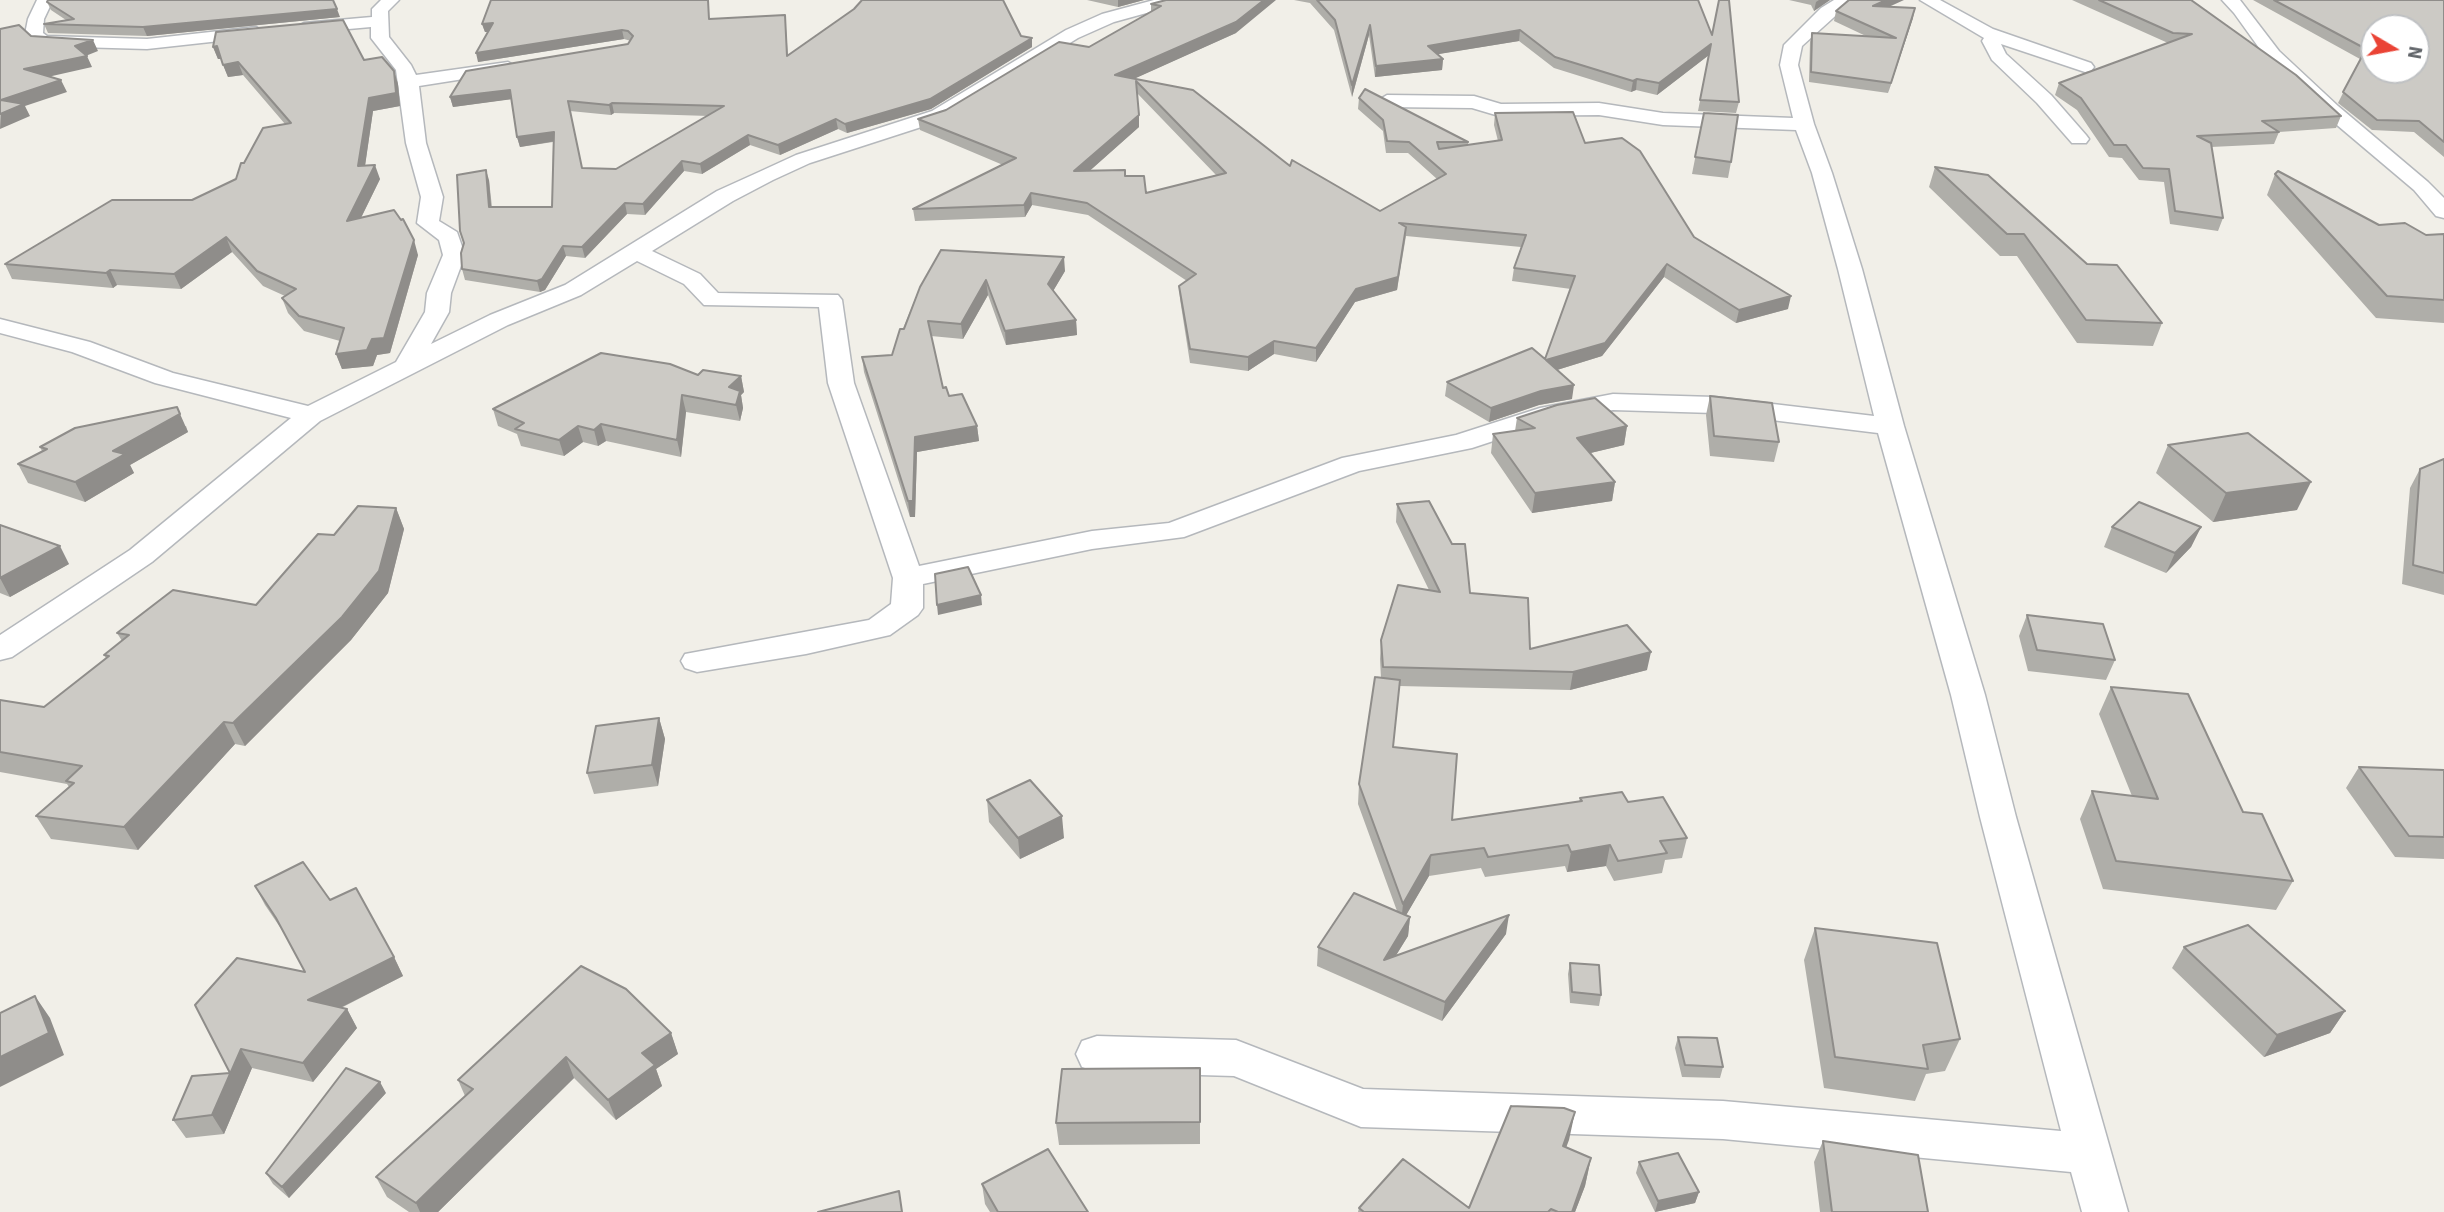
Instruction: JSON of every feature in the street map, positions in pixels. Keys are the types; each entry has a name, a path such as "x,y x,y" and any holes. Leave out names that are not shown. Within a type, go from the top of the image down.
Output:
{"street":[{"path":"45,0 36,19 34,34 42,41 147,44 379,21"},
{"path":"391,0 380,9 380,38 405,69 409,82 415,143 432,197 428,223 449,237 454,255 439,293 437,312 407,365"},
{"path":"0,650 141,556 311,415 499,320 573,290 637,253 725,196 766,176 803,159 939,116 1072,34 1108,18 1173,0"},
{"path":"1845,0 1827,12 1793,45 1789,65 1804,124 1847,257 1890,426 1968,695 1998,817 2105,1212"},
{"path":"1928,0 1995,36 2085,67"},
{"path":"2230,0 2240,9 2273,55 2330,110 2421,186 2444,211"},
{"path":"1995,36 1991,41 1998,56 2044,99 2079,139"},
{"path":"409,82 533,63"},
{"path":"1387,101 1474,102 1499,110 1599,109 1664,119 1804,124"},
{"path":"637,253 692,279 712,300 830,300 841,383 908,579 907,608 879,628 806,644 697,661"},
{"path":"0,326 81,347 164,378 311,415"},
{"path":"908,579 1092,540 1174,531 1352,464 1462,442 1549,414 1613,402 1756,408 1890,426"},
{"path":"1097,1054 1236,1058 1361,1108 1723,1120 2091,1154"}],"building":[{"path":"333,0 337,9 143,27 44,24 74,19 47,2"},
{"path":"491,0 708,0 709,19 785,15 787,56 854,9 862,0 1003,0 1021,36 1032,38 930,99 845,124 836,119 778,145 748,135 700,164 682,161 643,204 625,203 582,247 563,246 542,279 537,281 462,269 461,253 464,243 460,231 457,175 486,170 489,207 552,207 554,132 517,137 510,90 450,97 466,71 628,44 633,36 622,30 476,53 493,23 482,24","holes":["568,101 609,105 612,103 724,106 616,169 582,168"]},
{"path":"1166,0 1264,0 1236,22 1115,75 1193,90 1290,166 1292,160 1380,211 1446,174 1409,142 1387,141 1383,120 1359,98 1365,89 1468,142 1437,142 1439,149 1502,140 1495,113 1573,112 1585,143 1622,138 1640,151 1694,237 1791,296 1739,310 1667,264 1605,343 1546,360 1574,385 1541,391 1491,408 1447,382 1532,348 1545,359 1575,276 1514,268 1526,235 1399,223 1406,227 1398,277 1356,289 1316,348 1274,341 1248,357 1190,349 1179,286 1196,274 1087,203 1031,193 1024,205 913,209 1016,158 918,119 946,110 1059,42 1089,47 1161,6 1151,4","holes":["1136,81 1226,173 1146,193 1144,176 1125,176 1125,170 1074,171 1139,115"]},
{"path":"1317,0 1698,0 1712,35 1719,0 1729,0 1739,102 1700,100 1711,44 1659,83 1637,79 1633,81 1555,57 1520,30 1428,46 1443,59 1376,66 1370,25 1352,85 1335,20"},
{"path":"1849,0 1886,0 1873,6 1915,8 1891,83 1811,72 1812,33 1896,38 1836,11"},
{"path":"2099,0 2191,0 2296,75 2341,116 2262,121 2279,132 2197,136 2211,143 2223,218 2175,211 2169,169 2143,168 2126,145 2114,145 2081,98 2059,83 2192,34 2173,33"},
{"path":"2274,0 2444,0 2444,142 2419,121 2377,120 2343,92 2360,60 2360,84 2430,84 2430,14 2360,14 2360,46"},
{"path":"343,20 364,60 382,57 394,71 396,93 369,98 358,166 375,165 347,221 394,210 401,220 403,219 414,240 384,338 372,339 367,350 336,354 344,328 299,316 282,298 296,289 257,271 226,237 174,274 110,270 106,273 5,264 112,200 192,200 236,179 241,163 244,163 263,128 291,123 238,62 223,65 217,46 213,47 216,32"},
{"path":"19,25 31,36 93,40 75,46 87,56 24,69 61,80 1,100 24,104 0,114 0,29"},
{"path":"1704,113 1738,115 1731,162 1695,157"},
{"path":"1935,167 1988,175 2087,264 2117,265 2162,323 2086,320 2024,234 2007,234"},
{"path":"2278,171 2379,225 2405,223 2426,235 2444,234 2444,300 2387,296 2275,174"},
{"path":"941,250 1064,257 1048,284 1076,320 1005,331 986,280 961,324 928,321 943,388 946,387 949,396 962,394 977,426 915,437 913,501 908,501 862,357 892,355 900,329 904,329 920,287"},
{"path":"601,353 670,364 698,375 703,370 741,376 729,387 740,391 736,405 682,395 677,440 601,424 594,430 578,426 559,440 515,429 524,423 493,409"},
{"path":"1710,396 1772,403 1779,442 1714,436"},
{"path":"1595,398 1627,426 1577,438 1615,482 1535,493 1493,434 1535,428 1517,418 1557,405"},
{"path":"177,407 180,414 113,451 125,454 75,482 18,464 47,449 40,447 75,428"},
{"path":"2248,433 2311,482 2226,493 2168,445"},
{"path":"2444,459 2444,573 2413,565 2420,469"},
{"path":"1429,501 1452,544 1465,544 1470,593 1528,598 1530,649 1627,625 1651,652 1573,672 1383,667 1381,640 1398,585 1440,592 1397,504"},
{"path":"2139,502 2201,527 2175,553 2112,527"},
{"path":"358,506 396,508 379,571 342,617 233,723 224,722 124,827 36,816 74,783 66,781 82,766 0,752 0,700 44,707 109,656 104,655 129,635 117,633 173,590 256,605 318,534 334,535"},
{"path":"0,525 60,546 0,578"},
{"path":"968,567 981,595 937,605 935,574"},
{"path":"2027,615 2103,624 2115,660 2037,650"},
{"path":"1375,677 1400,680 1393,747 1457,754 1452,820 1582,801 1580,798 1622,792 1628,802 1663,797 1687,838 1660,841 1667,853 1618,861 1610,845 1571,852 1568,845 1488,857 1484,848 1431,855 1403,904 1359,784"},
{"path":"2111,687 2188,694 2243,812 2262,814 2293,881 2116,861 2092,791 2158,799"},
{"path":"659,718 652,765 587,773 596,726"},
{"path":"2359,767 2444,770 2444,837 2409,836"},
{"path":"1030,780 1062,816 1018,838 987,800"},
{"path":"303,862 330,900 356,888 394,957 308,1000 347,1009 303,1063 241,1049 212,1115 173,1120 192,1076 230,1073 195,1005 237,958 305,972 255,886"},
{"path":"1354,893 1410,917 1384,960 1509,915 1445,1002 1318,947"},
{"path":"2248,925 2345,1011 2277,1035 2184,947"},
{"path":"1815,928 1937,943 1960,1039 1923,1045 1928,1069 1835,1057"},
{"path":"1570,963 1599,965 1601,995 1572,992"},
{"path":"581,966 626,989 671,1033 642,1053 655,1065 608,1100 566,1057 416,1203 376,1177 473,1089 458,1080"},
{"path":"35,996 49,1033 0,1057 0,1013"},
{"path":"1678,1037 1717,1038 1723,1067 1685,1065"},
{"path":"346,1068 380,1082 282,1187 266,1173"},
{"path":"1200,1068 1200,1122 1056,1123 1062,1069"},
{"path":"1511,1106 1564,1108 1575,1112 1563,1146 1591,1158 1572,1212 1551,1209 1548,1212 1364,1212 1359,1208 1403,1159 1469,1208"},
{"path":"1823,1141 1918,1155 1928,1212 1832,1212"},
{"path":"1048,1149 1088,1212 998,1212 982,1184"},
{"path":"1678,1153 1699,1192 1658,1201 1639,1162"},
{"path":"899,1191 902,1212 818,1212"}]}
